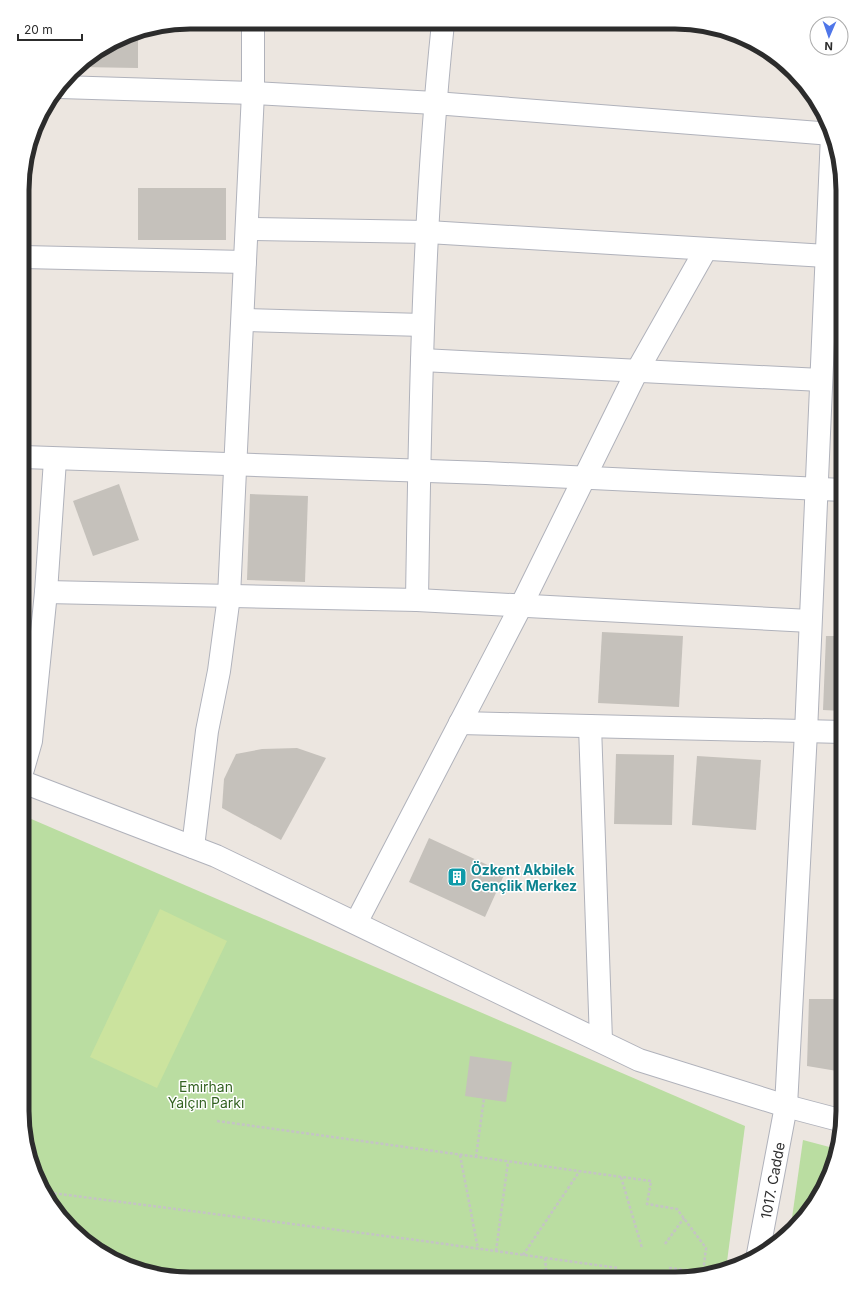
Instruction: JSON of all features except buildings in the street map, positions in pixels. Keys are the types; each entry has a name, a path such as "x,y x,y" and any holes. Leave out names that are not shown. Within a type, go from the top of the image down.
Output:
{"street":[{"path":"193,847 207,731 219,671 229,596 253,93 253,29"},
{"path":"417,600 423,325 435,103 442,29"},
{"path":"66,87 253,93 435,103 825,133"},
{"name":"1017. Cadde","path":"759,1248 786,1106 806,732 821,380 835,256 833,157"},
{"path":"247,228 428,232 835,256"},
{"path":"356,923 521,606 637,371 706,249"},
{"path":"29,257 245,262"},
{"path":"243,320 423,325"},
{"path":"422,360 821,380"},
{"path":"29,458 55,460 419,471 836,490"},
{"path":"29,747 31,741 46,592 55,460"},
{"path":"46,592 417,600 810,622"},
{"path":"460,723 836,732"},
{"path":"590,726 601,1041"},
{"path":"29,785 216,856 639,1060 786,1106 836,1119"}],"path":[{"path":"476,1157 484,1098"},
{"path":"217,1122 651,1181 647,1204 677,1209 706,1248 703,1270"},
{"path":"460,1155 478,1248"},
{"path":"496,1251 508,1162"},
{"path":"523,1255 579,1172"},
{"path":"621,1177 642,1248"},
{"path":"52,1193 478,1248 618,1268"},
{"path":"665,1244 684,1218"},
{"path":"544,1258 546,1272"},
{"path":"670,1268 692,1271"}],"green space":[{"name":"Emirhan Yalçın Parkı","path":"29,818 745,1126 727,1263 716,1267 685,1272 180,1272 149,1267 129,1260 101,1245 76,1225 56,1200 41,1172 34,1152 29,1121"},
{"path":"160,909 227,941 157,1088 90,1057"},
{"path":"803,1140 832,1148 819,1182 803,1209 791,1222"}],"place":[{"name":"Özkent Akbilek Gençlik Merkez","path":"457,877"}]}
